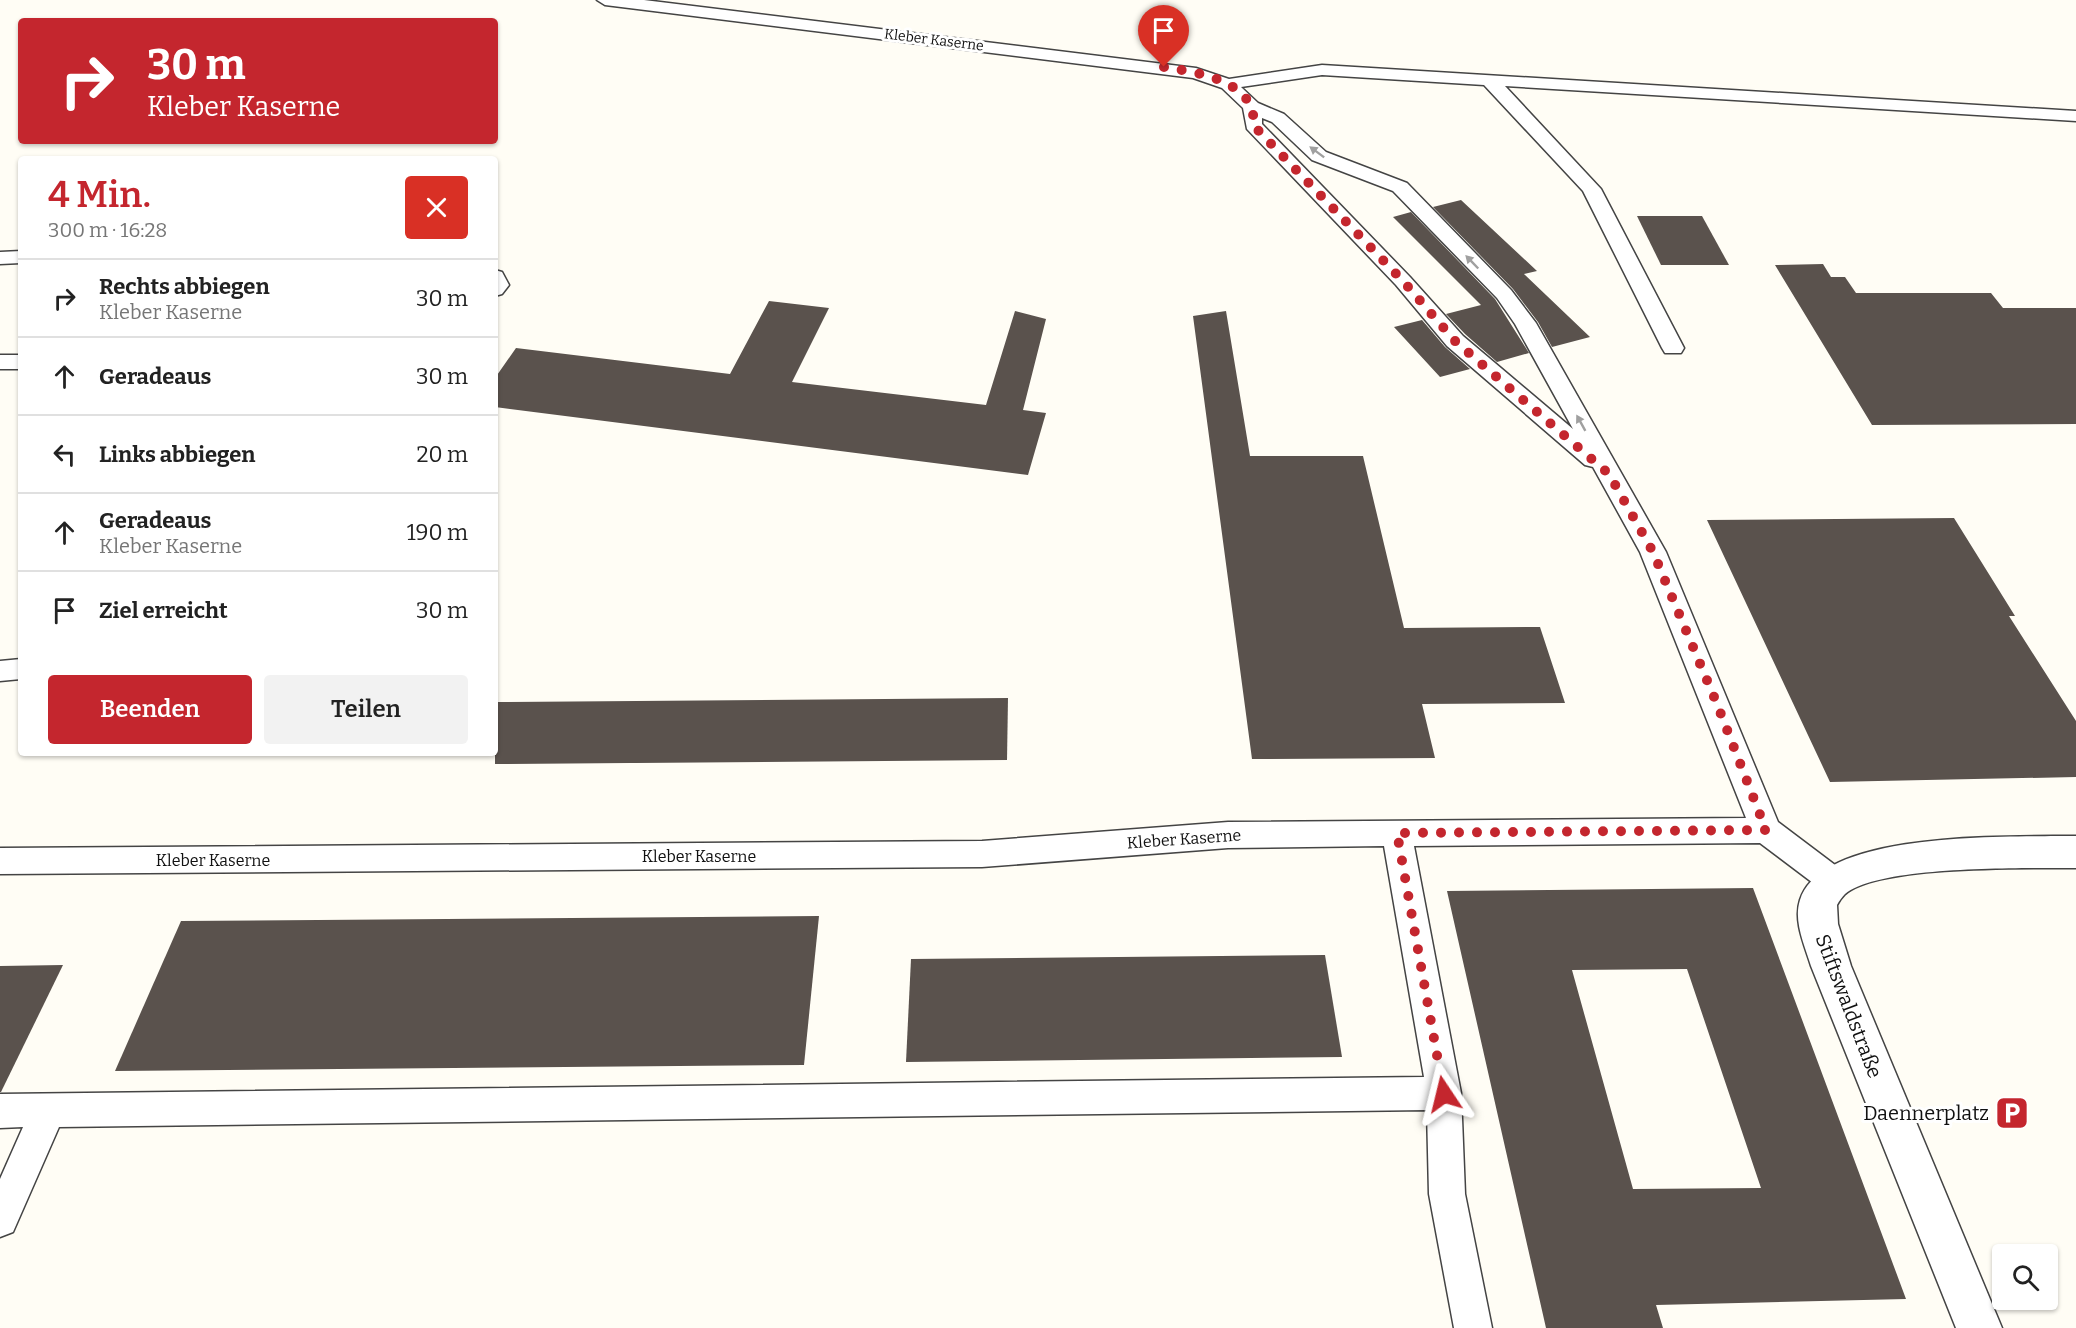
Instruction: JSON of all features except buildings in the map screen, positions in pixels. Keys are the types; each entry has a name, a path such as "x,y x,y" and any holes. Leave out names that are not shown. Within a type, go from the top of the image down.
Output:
{"street":[{"path":"1832,880 1861,868 1914,857 2076,852"},
{"name":"Stiftswaldstraße","path":"1832,880 1819,898 1818,921 1831,966 1979,1328"}],"lane":[{"name":"Kleber Kaserne","path":"605,0 1164,67 1196,73 1228,84 1252,106"},
{"path":"1228,84 1256,78 1322,70 2076,116"},
{"path":"1490,80 1591,189 1673,348"},
{"path":"1609,474 1455,341 1403,281 1253,125 1252,106 1278,118 1319,156 1400,187 1511,304 1524,323 1653,552 1717,704 1766,830 1832,880"},
{"path":"0,258 18,257"},
{"path":"0,362 18,362"},
{"path":"0,671 18,669"},
{"name":"Kleber Kaserne","path":"0,861 982,854 1228,835 1766,830"},
{"path":"1397,833 1444,1094 1447,1194 1473,1328"},
{"path":"0,1111 1444,1094"},
{"path":"0,1219 49,1110"}],"place":[{"name":"Daennerplatz","path":"2012,1113"}],"route":[{"path":"1164,67 1216,78 1228,84 1252,106 1253,125 1403,281 1455,341 1609,474 1653,552 1717,704 1766,830 1397,833 1444,1094"}]}
